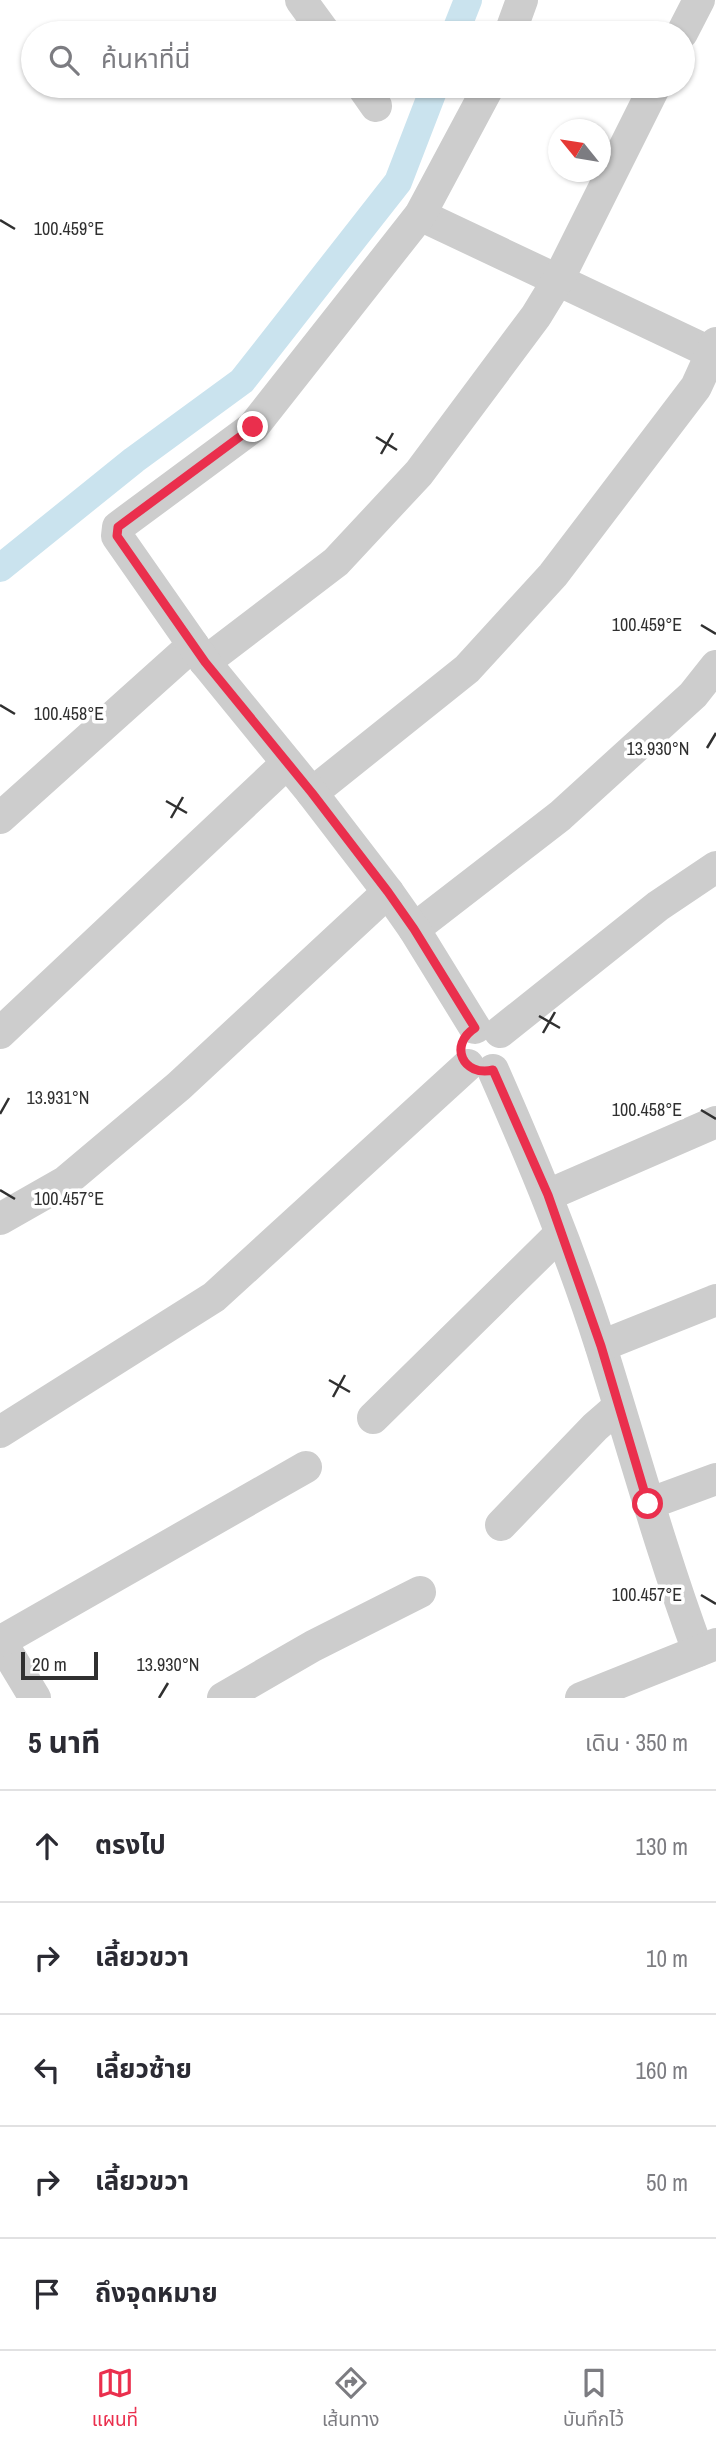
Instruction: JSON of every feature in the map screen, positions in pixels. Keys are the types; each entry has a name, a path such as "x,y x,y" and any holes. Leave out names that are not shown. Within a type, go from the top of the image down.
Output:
{"street":[{"path":"301,0 316,21"},
{"path":"514,21 522,0"},
{"path":"688,21 699,0"},
{"path":"0,1432 214,1297 480,1068 501,1065 507,1048 487,1030 388,892 199,653 117,536 118,527 253,427 420,215 483,98"},
{"path":"0,818 199,653 337,562 419,473 536,316 558,280 650,98"},
{"path":"312,793 467,669 553,575 696,387 715,351 420,215"},
{"path":"414,929 560,816 693,695 716,666"},
{"path":"0,1033 287,763"},
{"path":"487,1030 716,867"},
{"path":"0,1219 65,1182 179,1086 388,892"},
{"path":"480,1068 548,1195 601,1346 648,1504 707,1647 581,1698"},
{"path":"548,1195 716,1122"},
{"path":"373,1418 561,1234"},
{"path":"601,1346 716,1300"},
{"path":"501,1525 595,1427 618,1407"},
{"path":"36,1698 0,1640 306,1468"},
{"path":"648,1504 716,1479"},
{"path":"223,1698 313,1646 419,1592"}],"waterway":[{"path":"460,21 468,0"},
{"path":"0,568 134,460 242,381 398,182 430,98"}],"route":[{"path":"253,427 118,527 117,536 205,662 312,793 388,892 475,1028 467,1033 462,1041 463,1058 475,1070 493,1070 548,1195 601,1346 648,1504"}]}
